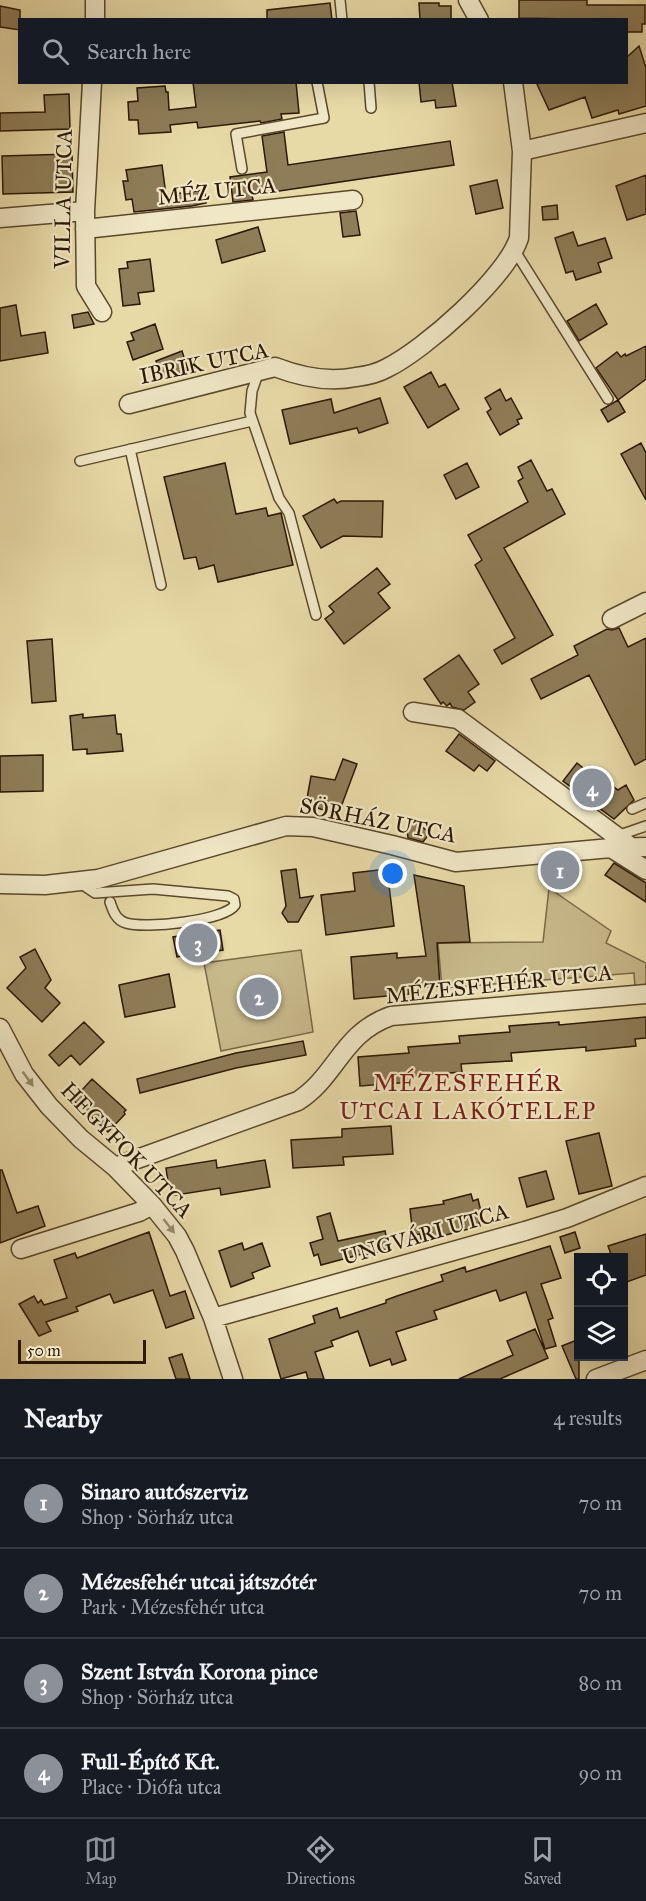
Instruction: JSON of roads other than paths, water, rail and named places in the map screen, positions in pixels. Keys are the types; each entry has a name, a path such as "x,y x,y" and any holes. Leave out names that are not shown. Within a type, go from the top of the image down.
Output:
{"street":[{"path":"95,0 95,18"},
{"path":"468,0 478,18"},
{"name":"VILLA UTCA","path":"92,84 85,220 86,286 102,312"},
{"name":"IBRIK UTCA","path":"129,404 275,367 298,376 322,379 355,378 386,369 446,325 482,292 504,267 515,251 519,238 522,151 513,84"},
{"path":"522,151 646,123"},
{"name":"MÉZ UTCA","path":"0,218 85,220 353,200"},
{"path":"612,620 646,602"},
{"path":"413,712 458,719 627,844 646,870"},
{"name":"SÖRHÁZ UTCA","path":"0,884 45,885 98,879 286,826 314,827 392,844 456,862 627,844"},
{"name":"MÉZESFEHÉR UTCA","path":"115,1167 298,1101 310,1093 348,1044 376,1021 390,1016 646,994"},
{"name":"HEGYFOK UTCA","path":"0,1028 24,1074 49,1106 81,1139 115,1167 152,1205 177,1236 213,1318 233,1379"},
{"name":"UNGVÁRI UTCA","path":"213,1318 525,1231 567,1218 646,1186"},
{"path":"21,1248 139,1212 152,1205"},
{"path":"596,1379 646,1360"}],"lane":[{"path":"340,0 342,18"},
{"path":"242,169 236,134 324,118 317,84"},
{"path":"369,84 371,108"},
{"path":"515,251 608,399"},
{"path":"259,371 252,391 250,413 279,498 289,513 316,615"},
{"path":"80,461 252,421"},
{"path":"130,449 161,585"},
{"path":"632,808 646,803"},
{"path":"627,844 646,826"},
{"path":"78,882 95,893 153,889 228,896 234,899 235,905 226,912 191,921 140,925 124,922 115,915 110,902"}],"place":[{"name":"Full-Építő Kft.","path":"592,788"},
{"name":"Sinaro autószerviz","path":"560,870"},
{"name":"Szent István Korona pince","path":"198,943"},
{"name":"Mézesfehér utcai játszótér","path":"259,997"}],"district":[{"name":"MÉZESFEHÉR UTCAI LAKÓTELEP","path":"468,1097"}]}
